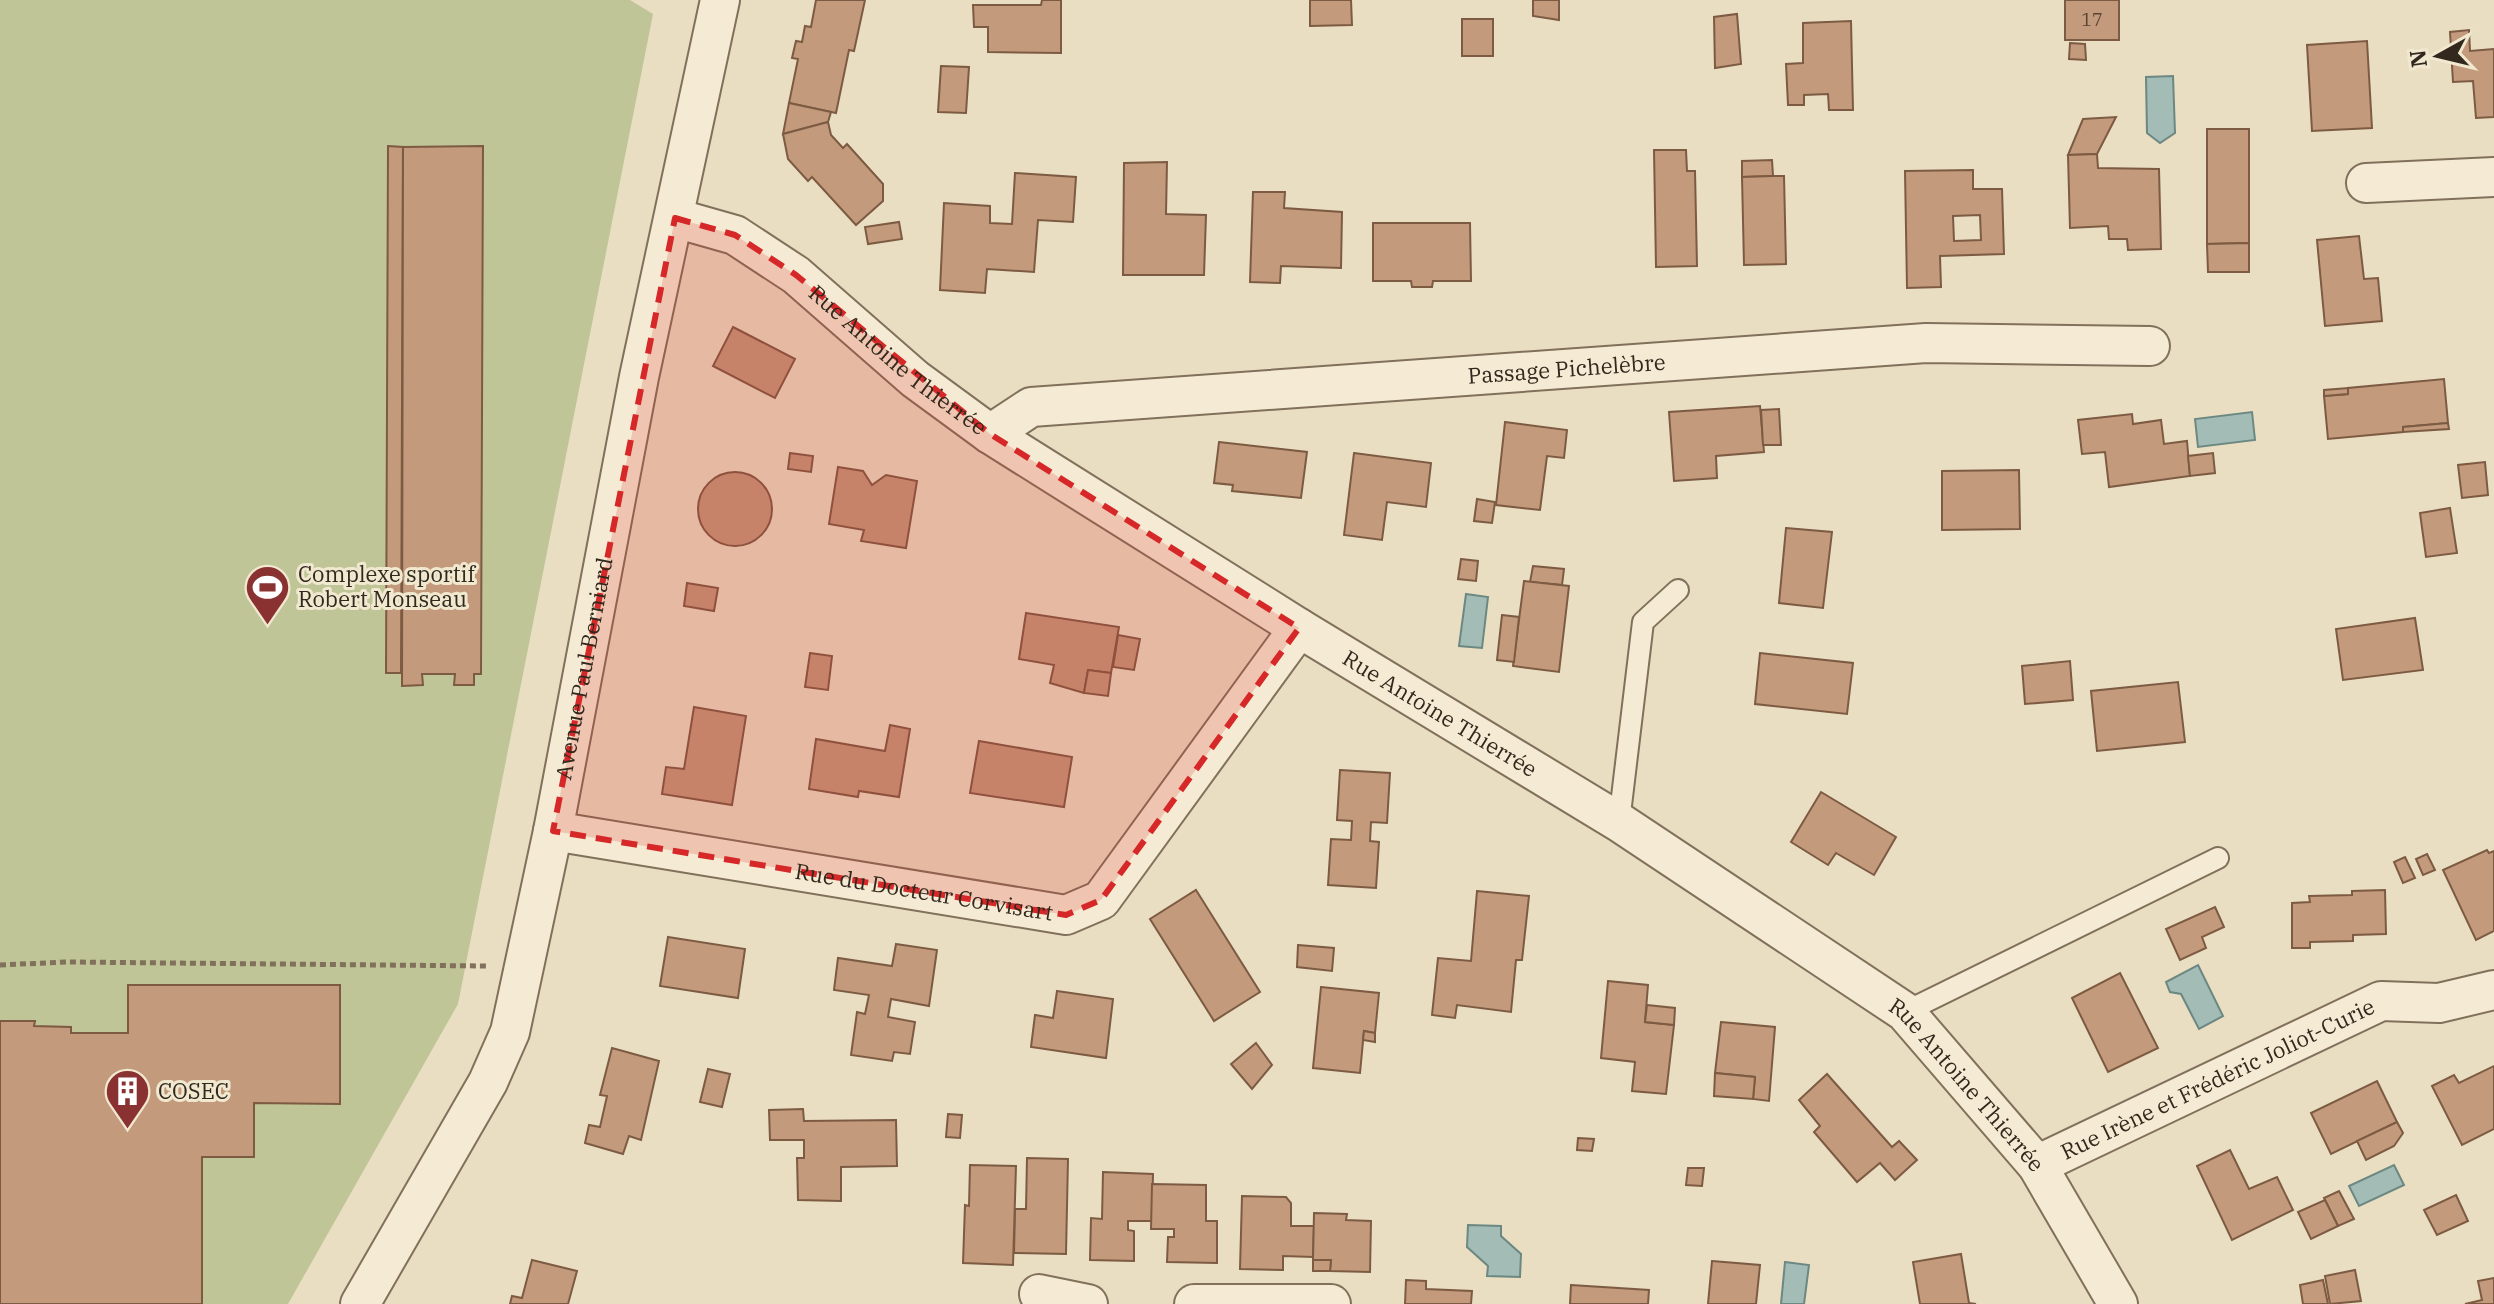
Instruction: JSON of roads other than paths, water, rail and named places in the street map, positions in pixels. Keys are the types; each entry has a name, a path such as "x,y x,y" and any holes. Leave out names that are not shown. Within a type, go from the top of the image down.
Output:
{"street":[{"name":"Avenue Paul Berniard","path":"360,1304 488,1082 510,1032 553,831 639,377 720,0"},
{"path":"2366,183 2493,188"},
{"name":"Rue Antoine Thierrée","path":"675,218 735,235 796,275 915,379 990,434 1299,628 1619,822 1905,1012 2037,1165 2118,1304"},
{"name":"Passage Pichelèbre","path":"990,434 1031,407 1926,343 2150,346"},
{"name":"Rue du Docteur Corvisart","path":"553,831 1066,915 1101,900 1299,628"},
{"name":"Rue Irène et Frédéric Joliot-Curie","path":"2037,1165 2381,1001 2439,1003 2494,990"},
{"path":"1039,1294 1088,1304"},
{"path":"1194,1304 1331,1304"}],"lane":[{"path":"1619,822 1643,622 1678,590"},
{"path":"1905,1012 2218,858"}],"water":[{"path":"2173,76 2175,133 2160,143 2147,133 2146,77"},
{"path":"2252,412 2255,440 2198,447 2195,419"},
{"path":"1466,594 1488,597 1482,648 1459,646"},
{"path":"2198,965 2223,1016 2199,1029 2181,994 2170,992 2166,982"},
{"path":"2394,1165 2404,1185 2359,1206 2349,1186"},
{"path":"1468,1225 1501,1226 1501,1236 1521,1254 1520,1277 1487,1276 1488,1266 1467,1247"},
{"path":"1785,1262 1809,1265 1804,1304 1781,1304"}],"place":[{"name":"Complexe sportif Robert Monseau","path":"267,626"},
{"name":"COSEC","path":"127,1130"}]}
